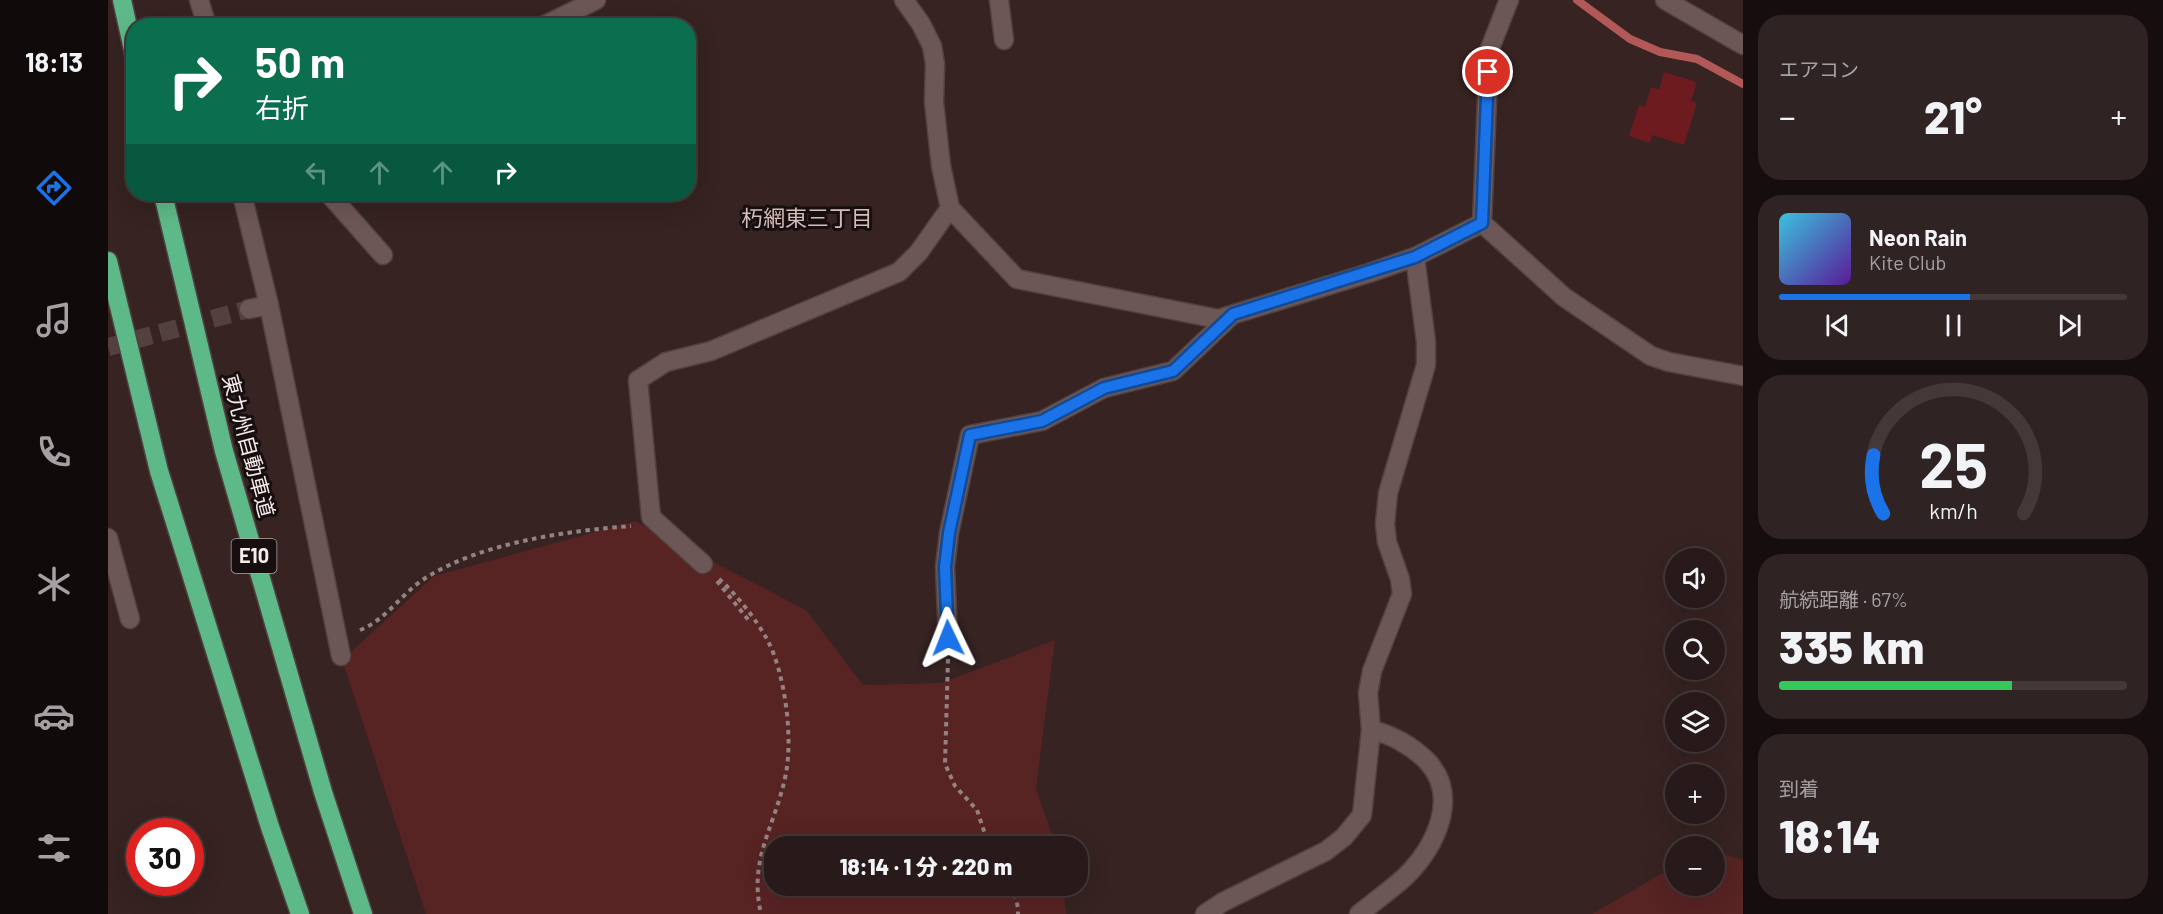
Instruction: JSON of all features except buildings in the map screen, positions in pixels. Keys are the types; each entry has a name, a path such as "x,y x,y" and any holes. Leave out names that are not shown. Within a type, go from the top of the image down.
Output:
{"highway":[{"path":"122,0 126,18"},
{"name":"東九州自動車道","path":"165,201 224,451 323,792 363,914"},
{"path":"108,261 159,471 270,827 300,914"}],"street":[{"path":"199,0 205,18"},
{"path":"559,18 596,0"},
{"path":"904,0 921,24 932,46 935,64 934,102 941,166 950,208 1017,279 1218,319 1415,257 1482,223"},
{"path":"999,0 1004,40"},
{"path":"1482,223 1489,51 1509,0"},
{"path":"1665,0 1743,45"},
{"path":"244,201 269,305 339,648"},
{"path":"335,201 383,255"},
{"path":"703,564 651,516 638,380 666,362 711,351 899,272 919,252 950,208"},
{"path":"1482,223 1564,297 1651,356 1669,362 1743,376"},
{"path":"1205,914 1326,851 1344,837 1362,815 1371,730 1368,693 1372,670 1402,594 1400,579 1387,542 1385,524 1388,493 1426,365 1426,342 1415,257"},
{"path":"249,309 269,305"},
{"path":"948,638 945,567 949,533 970,435 1042,421 1104,388 1173,371 1233,314"},
{"path":"108,538 130,619"},
{"path":"1359,914 1406,876 1425,854 1441,820 1443,799 1440,779 1420,754 1386,733 1371,730"}],"path":[{"path":"339,648 380,619 421,580 456,561 508,545 579,530 636,526 651,516"},
{"path":"703,564 750,622"},
{"path":"703,564 731,590 766,638 774,656 784,694 788,731 787,772 758,862 757,895 761,914"},
{"path":"948,638 945,764 955,786 977,810 986,836"},
{"path":"1015,896 1018,914"}],"shaded area":[{"path":"635,521 806,610 863,685 941,683 1055,640 1036,789 1052,836 764,836 764,896 1064,896 1066,914 426,914 342,660 434,576"},
{"path":"1725,854 1743,860 1743,914 1592,914 1665,872 1665,896 1725,896"}],"waterway":[{"path":"1577,0 1630,39 1660,52 1697,59 1743,84"}],"tunnel":[{"path":"108,347 249,309"}],"district":[{"name":"朽網東三丁目","path":"807,218"}],"route":[{"path":"948,638 945,567 949,533 970,435 1042,421 1104,388 1173,371 1233,314 1415,257 1482,223 1488,72"}]}
